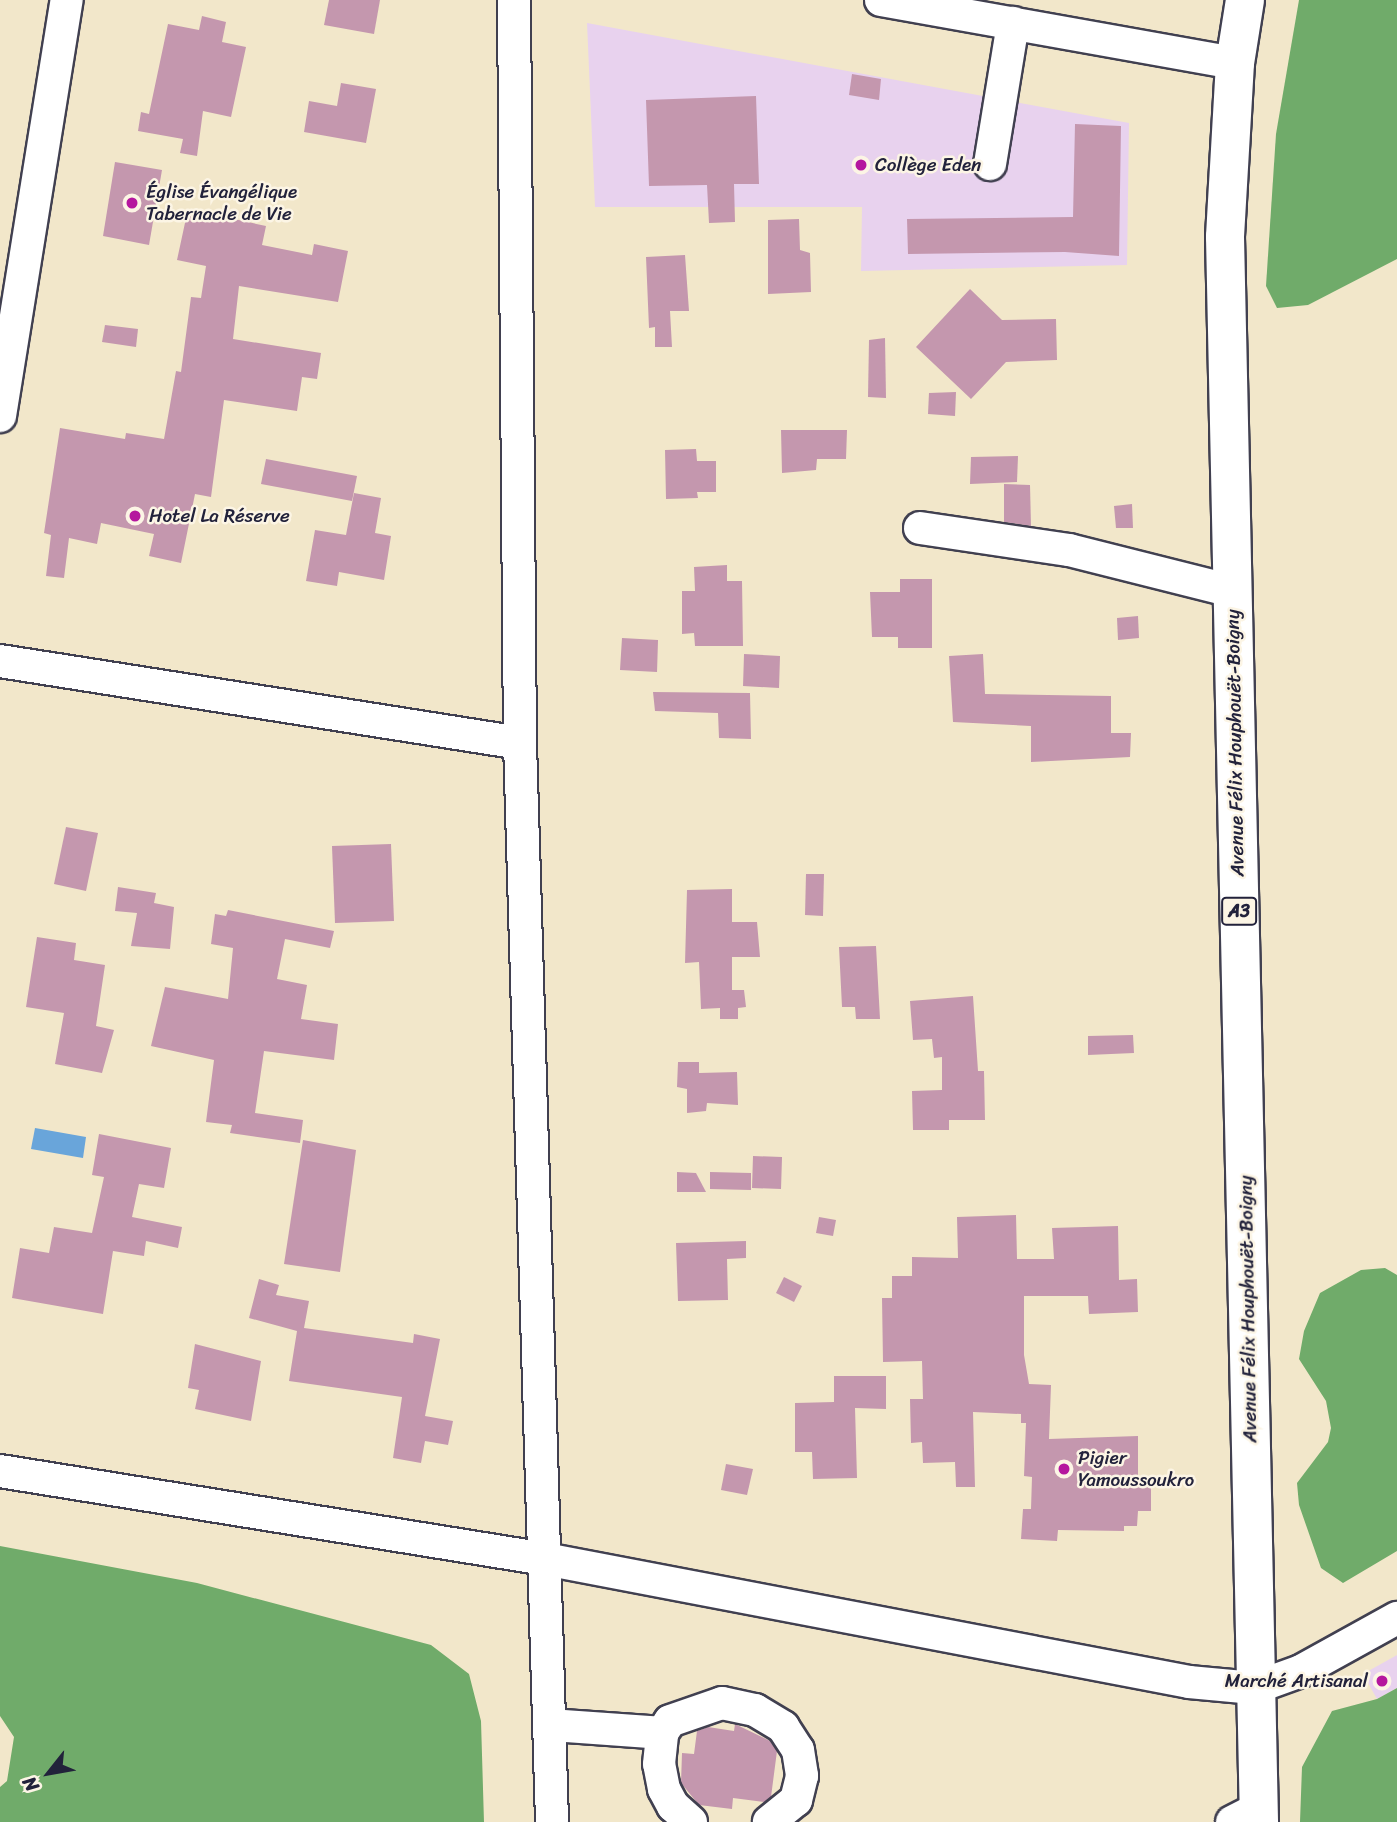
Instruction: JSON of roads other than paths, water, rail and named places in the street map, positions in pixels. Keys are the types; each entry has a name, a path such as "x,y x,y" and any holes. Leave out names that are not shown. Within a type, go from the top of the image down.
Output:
{"highway":[{"name":"Avenue Félix Houphouët-Boigny","path":"1245,0 1234,63 1225,237 1254,1688 1250,1817"}],"street":[{"path":"0,416 67,0"},
{"path":"514,0 520,743 552,1822"},
{"path":"881,0 1234,63"},
{"path":"990,164 1013,23"},
{"path":"920,528 1069,550 1232,591"},
{"path":"0,661 520,743"},
{"path":"0,1471 545,1559 1189,1682 1254,1688 1301,1671 1397,1618"},
{"path":"691,1822 673,1806 664,1789 659,1764 662,1733 670,1721 722,1703 755,1710 783,1727 798,1749 802,1776 796,1800 769,1822"},
{"path":"551,1725 662,1733"}],"water":[{"path":"35,1128 86,1137 83,1158 31,1149"}],"place":[{"name":"Collège Eden","path":"861,165"},
{"name":"Église Évangélique Tabernacle de Vie","path":"132,203"},
{"name":"Hotel La Réserve","path":"135,516"},
{"name":"Pigier Yamoussoukro","path":"1064,1469"},
{"name":"Marché Artisanal","path":"1382,1681"}]}
